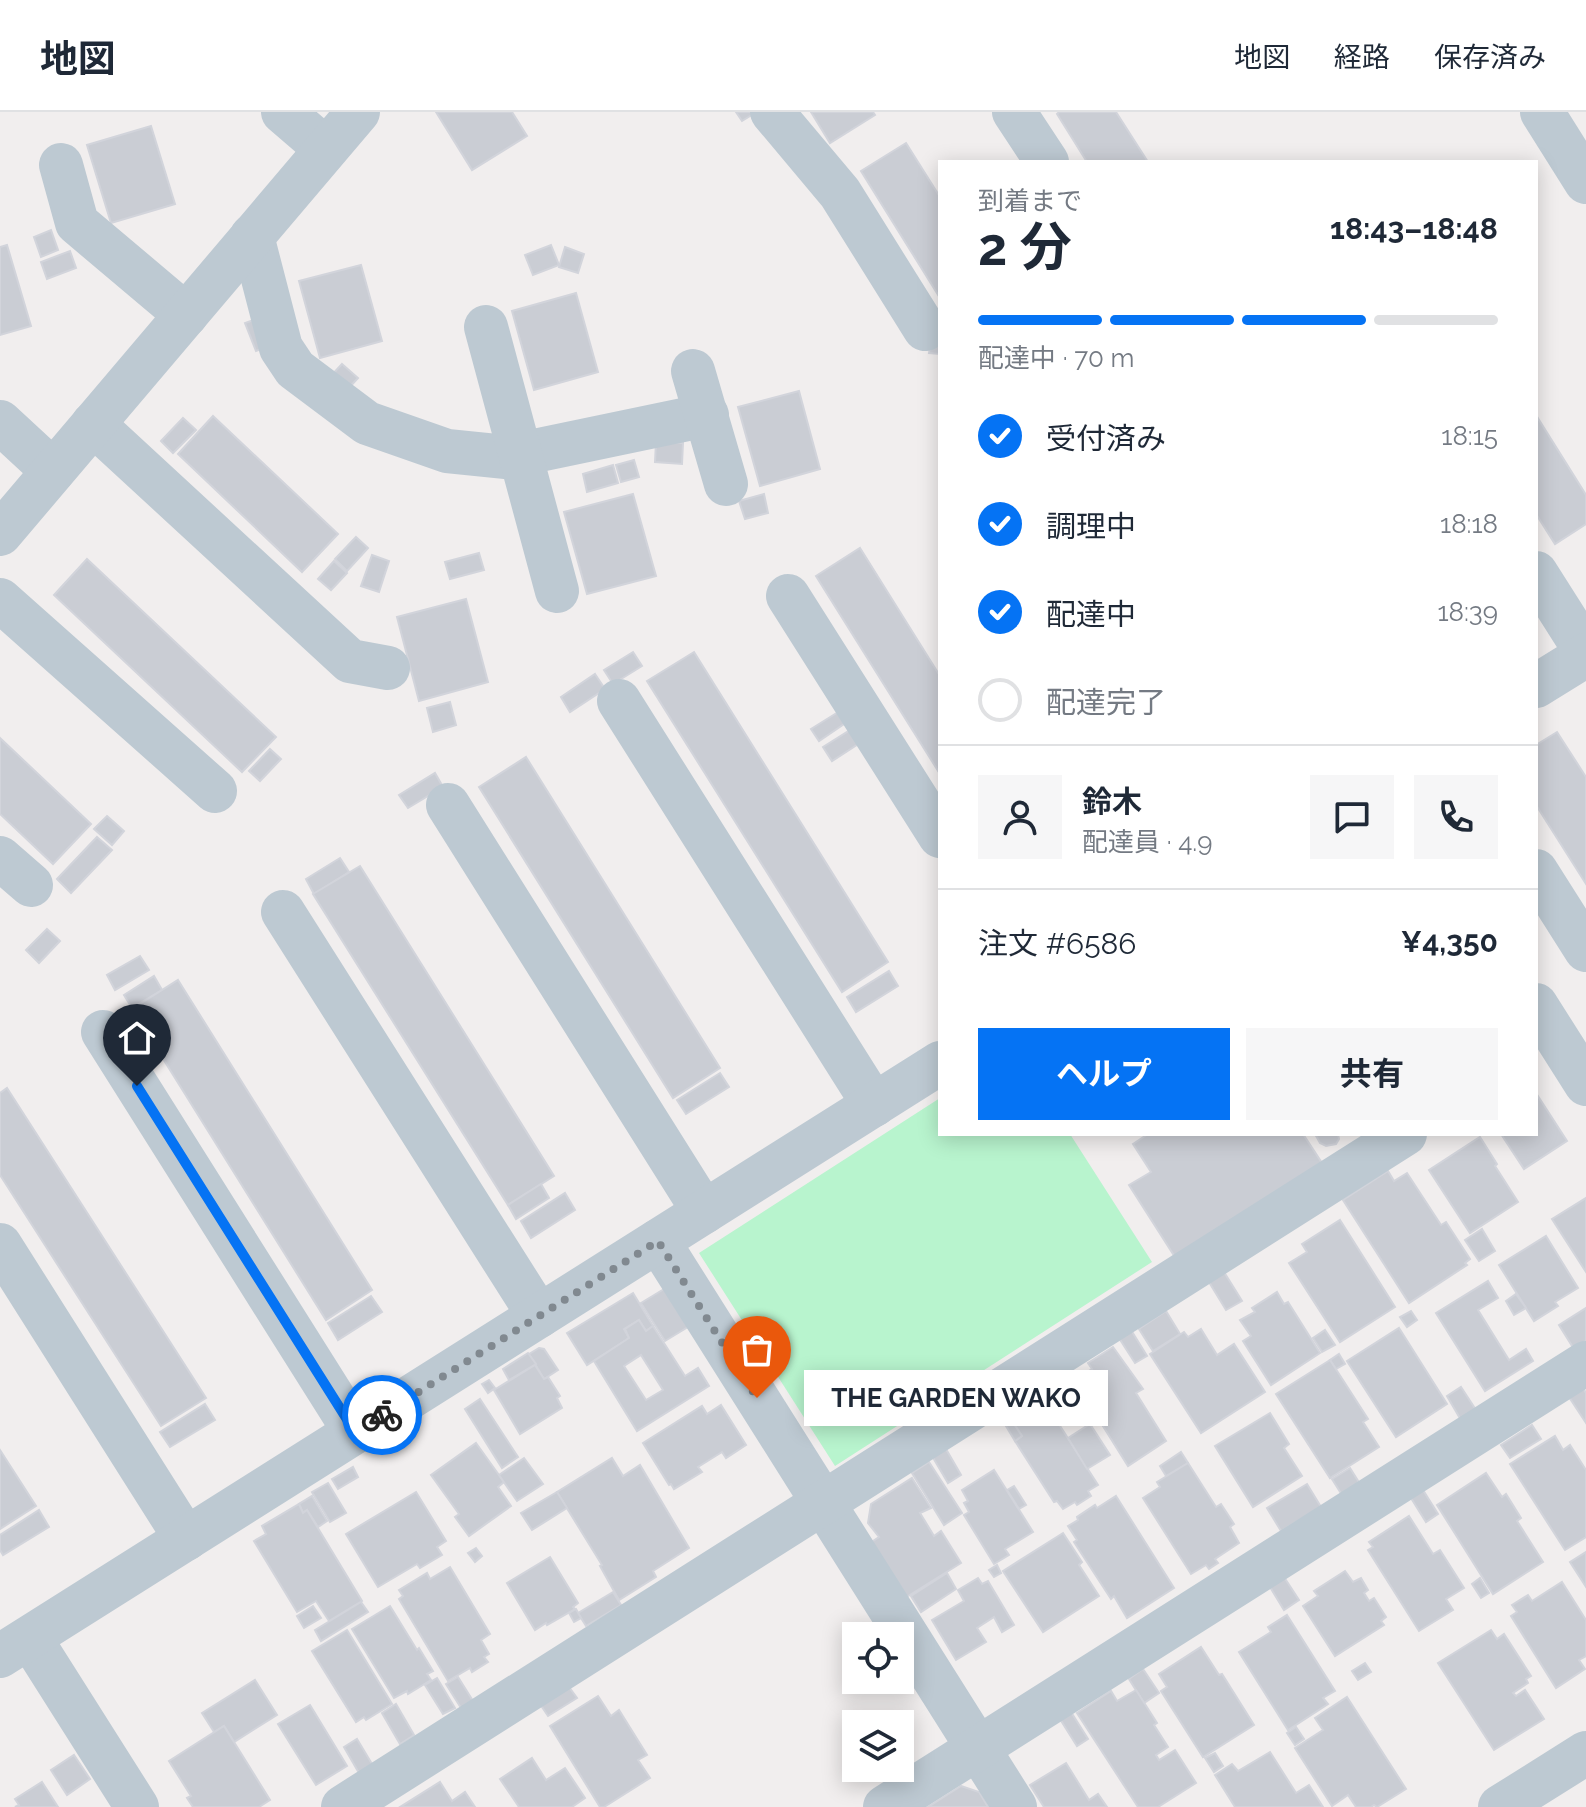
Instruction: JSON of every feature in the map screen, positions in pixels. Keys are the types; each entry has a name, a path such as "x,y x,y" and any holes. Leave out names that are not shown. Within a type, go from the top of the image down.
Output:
{"street":[{"path":"283,112 326,149"},
{"path":"0,534 358,112"},
{"path":"772,112 840,193 925,329"},
{"path":"1014,112 1046,160"},
{"path":"1542,112 1586,182"},
{"path":"61,165 77,223 186,315"},
{"path":"252,236 281,348 295,369 367,423 447,451 506,457 707,415"},
{"path":"486,327 557,591"},
{"path":"693,371 726,484"},
{"path":"0,422 53,471"},
{"path":"93,424 350,661 388,668"},
{"path":"1538,576 1586,654 1538,685"},
{"path":"788,596 938,833"},
{"path":"0,600 215,791"},
{"path":"619,701 874,1105"},
{"path":"448,805 704,1212"},
{"path":"1538,874 1586,950"},
{"path":"283,912 539,1316"},
{"path":"1543,1031 1586,1084"},
{"path":"103,1032 355,1432"},
{"path":"137,1807 12,1639 186,1539 938,1064"},
{"path":"343,1807 1402,1136"},
{"path":"658,1241 1015,1807"},
{"path":"0,1245 186,1539"},
{"path":"885,1807 1586,1363"},
{"path":"1500,1807 1586,1753"}],"green space":[{"path":"938,1099 938,1136 1071,1136 1152,1262 835,1466 699,1253"}],"building":[{"path":"436,112 512,112 527,136 472,170"},
{"path":"736,112 755,112 755,113 742,121"},
{"path":"811,112 873,112 875,115 830,143"},
{"path":"1116,112 1147,160 1086,160 1057,114"},
{"path":"151,126 175,204 111,223 87,145"},
{"path":"906,143 938,194 938,295 861,171"},
{"path":"51,230 58,250 41,257 34,237"},
{"path":"7,245 31,326 0,335 0,247"},
{"path":"551,245 559,265 533,275 525,255"},
{"path":"565,247 584,254 578,273 559,267"},
{"path":"70,251 76,268 47,279 41,262"},
{"path":"361,265 382,341 320,358 299,281"},
{"path":"576,293 598,372 534,390 512,311"},
{"path":"259,318 270,346 256,351 245,323"},
{"path":"932,335 938,336 938,354 929,353"},
{"path":"342,364 358,378 346,391 330,377"},
{"path":"799,391 820,469 760,486 738,407"},
{"path":"213,416 338,534 302,572 178,454"},
{"path":"183,418 196,430 173,453 161,441"},
{"path":"1538,418 1586,495 1586,524 1555,544 1538,517"},
{"path":"656,442 683,443 682,464 655,462"},
{"path":"634,460 639,477 621,482 616,465"},
{"path":"613,465 618,483 587,492 583,474"},
{"path":"633,494 656,576 587,594 564,512"},
{"path":"764,494 768,513 745,519 739,501"},
{"path":"356,537 368,548 347,571 335,559"},
{"path":"860,548 938,673 938,771 816,576"},
{"path":"479,553 484,570 450,579 445,562"},
{"path":"372,555 389,561 379,592 361,586"},
{"path":"87,559 276,737 242,772 54,595"},
{"path":"334,561 347,573 331,590 318,579"},
{"path":"466,599 488,682 419,701 397,617"},
{"path":"633,652 642,666 613,684 604,670"},
{"path":"694,652 888,962 842,992 647,681"},
{"path":"595,674 605,689 570,712 561,697"},
{"path":"450,702 456,725 433,732 427,708"},
{"path":"843,709 850,720 819,741 811,729"},
{"path":"855,727 863,741 832,761 823,747"},
{"path":"1557,732 1586,777 1586,884 1538,808 1538,744"},
{"path":"0,738 91,824 53,864 0,814"},
{"path":"270,749 281,759 260,781 249,771"},
{"path":"526,757 720,1068 673,1098 479,787"},
{"path":"435,773 443,787 408,808 399,795"},
{"path":"107,816 124,831 112,845 94,829"},
{"path":"97,837 112,850 71,893 57,879"},
{"path":"340,858 349,872 314,894 306,879"},
{"path":"360,866 554,1176 508,1205 313,894"},
{"path":"47,929 60,941 39,963 26,950"},
{"path":"140,956 149,970 115,990 107,975"},
{"path":"889,971 898,986 856,1012 847,997"},
{"path":"154,976 162,990 132,1008 124,995"},
{"path":"178,980 372,1290 326,1320 132,1009"},
{"path":"720,1073 729,1087 686,1114 677,1100"},
{"path":"7,1088 206,1398 161,1426 0,1175 0,1093"},
{"path":"1538,1096 1567,1141 1524,1169 1502,1136 1538,1136"},
{"path":"1145,1136 1304,1136 1322,1163 1175,1257 1129,1185 1151,1172 1133,1144"},
{"path":"1316,1136 1338,1136 1336,1144 1326,1146"},
{"path":"1480,1137 1518,1202 1470,1233 1429,1170"},
{"path":"1388,1171 1394,1181 1407,1173 1441,1225 1446,1222 1470,1259 1465,1263 1467,1265 1409,1303 1343,1200"},
{"path":"541,1184 549,1198 516,1219 508,1205"},
{"path":"565,1193 575,1210 531,1238 521,1221"},
{"path":"1586,1198 1586,1272 1552,1219"},
{"path":"1340,1220 1395,1307 1340,1342 1289,1263 1307,1252 1302,1244"},
{"path":"1482,1229 1495,1251 1479,1261 1465,1240"},
{"path":"1546,1236 1578,1288 1555,1302 1558,1306 1534,1321 1499,1265"},
{"path":"1224,1272 1242,1301 1226,1310 1209,1282"},
{"path":"1488,1281 1498,1298 1478,1310 1509,1360 1526,1349 1533,1361 1485,1391 1436,1313"},
{"path":"664,1289 688,1327 665,1341 641,1303"},
{"path":"1277,1292 1284,1304 1288,1302 1320,1353 1271,1385 1243,1341 1251,1336 1240,1320 1255,1312 1252,1308"},
{"path":"633,1293 653,1326 646,1331 639,1320 624,1329 629,1338 587,1365 567,1333"},
{"path":"1516,1294 1526,1308 1514,1315 1506,1301"},
{"path":"371,1296 382,1312 338,1340 328,1323"},
{"path":"1586,1308 1586,1341 1574,1349 1559,1325"},
{"path":"1166,1311 1180,1334 1153,1351 1139,1329"},
{"path":"1411,1311 1417,1320 1407,1327 1400,1317"},
{"path":"639,1320 646,1331 653,1326 685,1376 698,1368 709,1386 637,1431 594,1361 629,1338 625,1329","holes":["641,1355 663,1390 646,1400 624,1366"]},
{"path":"1399,1328 1447,1404 1396,1437 1347,1361"},
{"path":"1201,1329 1217,1355 1234,1344 1265,1392 1201,1433 1150,1354 1184,1332 1188,1337"},
{"path":"1131,1330 1147,1356 1135,1363 1119,1338"},
{"path":"1325,1330 1335,1345 1322,1352 1313,1338"},
{"path":"1113,1347 1143,1389 1136,1393 1166,1441 1128,1466 1076,1383 1079,1382 1077,1378 1092,1369 1088,1363"},
{"path":"539,1348 544,1349 558,1370 544,1379 529,1354"},
{"path":"528,1353 536,1364 509,1380 503,1369"},
{"path":"1339,1354 1345,1364 1336,1369 1330,1360"},
{"path":"1330,1360 1368,1419 1363,1422 1379,1447 1330,1478 1276,1394"},
{"path":"535,1365 544,1379 548,1377 560,1396 557,1398 562,1408 520,1434 494,1390"},
{"path":"489,1380 495,1388 488,1393 482,1384"},
{"path":"1461,1387 1476,1410 1461,1420 1447,1396"},
{"path":"1583,1388 1586,1393 1586,1423 1569,1397"},
{"path":"480,1399 518,1457 502,1468 465,1409"},
{"path":"1044,1401 1098,1485 1088,1491 1091,1496 1063,1509 1057,1501 1054,1502 1015,1441 1022,1436 1012,1421"},
{"path":"205,1404 215,1420 170,1447 160,1432"},
{"path":"721,1405 746,1445 726,1458 722,1452 698,1467 702,1472 674,1489 643,1443 702,1406 707,1414"},
{"path":"1006,1412 1022,1436 1015,1441 1000,1416"},
{"path":"1270,1413 1289,1444 1284,1448 1302,1476 1253,1507 1215,1446"},
{"path":"1090,1424 1110,1455 1087,1469 1068,1438"},
{"path":"1532,1425 1541,1439 1510,1458 1501,1445"},
{"path":"1555,1436 1563,1450 1570,1445 1586,1470 1586,1537 1565,1550 1510,1464"},
{"path":"476,1443 504,1482 498,1487 511,1506 469,1536 455,1517 459,1514 431,1475"},
{"path":"946,1449 961,1475 948,1483 932,1456"},
{"path":"0,1450 36,1506 0,1529"},
{"path":"1181,1452 1188,1463 1166,1476 1160,1466"},
{"path":"524,1458 543,1484 517,1501 499,1475"},
{"path":"612,1458 623,1476 640,1465 689,1548 653,1571 656,1577 619,1600 602,1565 557,1492"},
{"path":"929,1462 962,1513 944,1525 912,1473"},
{"path":"1188,1463 1216,1507 1221,1504 1234,1524 1230,1527 1239,1543 1215,1559 1218,1563 1209,1569 1206,1565 1191,1574 1143,1498 1160,1487 1157,1482"},
{"path":"353,1467 358,1477 338,1489 332,1479"},
{"path":"1350,1468 1360,1484 1342,1495 1332,1479"},
{"path":"994,1470 1033,1532 1005,1549 1009,1555 994,1564 964,1515 969,1512 962,1490"},
{"path":"1486,1473 1502,1497 1506,1494 1521,1518 1517,1521 1543,1562 1493,1594 1437,1505"},
{"path":"912,1478 931,1508 920,1513 934,1536 941,1531 961,1563 905,1598 870,1543 879,1537 868,1523 871,1504"},
{"path":"328,1483 346,1513 330,1522 312,1492"},
{"path":"1307,1484 1321,1507 1281,1531 1267,1508"},
{"path":"1014,1486 1026,1505 1019,1509 1007,1490"},
{"path":"1423,1490 1438,1514 1426,1522 1411,1498"},
{"path":"416,1492 446,1541 437,1547 442,1555 420,1568 417,1564 378,1587 346,1534"},
{"path":"557,1492 567,1508 532,1530 521,1513"},
{"path":"312,1496 327,1521 318,1527 307,1510 303,1513 299,1504"},
{"path":"1116,1496 1174,1588 1127,1618 1074,1542 1077,1540 1068,1526 1095,1505 1097,1508"},
{"path":"299,1504 303,1513 307,1510 362,1601 329,1621 316,1601 297,1612 254,1541 266,1534 262,1526"},
{"path":"39,1510 49,1527 3,1555 0,1535"},
{"path":"1409,1516 1433,1554 1440,1550 1464,1588 1446,1599 1453,1610 1419,1631 1368,1550 1373,1547 1369,1542"},
{"path":"1063,1533 1099,1596 1043,1632 1003,1571"},
{"path":"476,1548 482,1556 475,1562 468,1553"},
{"path":"1586,1552 1586,1587 1570,1562"},
{"path":"550,1557 578,1603 573,1607 575,1609 535,1630 507,1583"},
{"path":"997,1565 1001,1573 994,1577 989,1570"},
{"path":"450,1567 490,1634 481,1640 489,1654 484,1657 488,1662 448,1681 399,1599 403,1596 399,1590 427,1573 430,1579"},
{"path":"1345,1571 1353,1582 1361,1578 1368,1590 1364,1593 1369,1601 1374,1598 1386,1617 1381,1621 1384,1625 1335,1656 1303,1606 1318,1596 1314,1591"},
{"path":"947,1573 956,1589 921,1612 911,1596"},
{"path":"1284,1577 1299,1600 1284,1610 1270,1587"},
{"path":"978,1578 982,1584 988,1581 1014,1625 1002,1632 994,1617 977,1628 986,1642 956,1660 932,1620 964,1601 958,1590"},
{"path":"1480,1578 1489,1593 1481,1598 1472,1584"},
{"path":"1562,1582 1586,1620 1586,1656 1579,1660 1585,1669 1556,1688 1511,1616 1517,1612 1512,1605 1528,1595 1532,1601"},
{"path":"613,1592 621,1605 586,1626 578,1613"},
{"path":"361,1602 368,1612 321,1641 315,1630"},
{"path":"313,1606 321,1618 304,1628 297,1616"},
{"path":"390,1606 433,1671 427,1674 431,1680 408,1694 407,1691 394,1698 352,1629"},
{"path":"576,1609 581,1618 574,1622 569,1613"},
{"path":"1287,1615 1335,1691 1323,1698 1328,1704 1288,1730 1239,1652 1271,1632 1268,1627"},
{"path":"347,1630 392,1704 366,1720 364,1717 356,1722 312,1651"},
{"path":"1491,1630 1497,1639 1504,1634 1531,1676 1526,1679 1528,1683 1513,1693 1516,1696 1525,1690 1544,1719 1494,1750 1438,1663"},
{"path":"1201,1647 1254,1725 1203,1757 1161,1691 1167,1687 1159,1674"},
{"path":"1365,1663 1371,1672 1358,1680 1352,1671"},
{"path":"1143,1669 1159,1693 1144,1703 1129,1679"},
{"path":"458,1677 473,1701 461,1708 446,1684"},
{"path":"437,1678 455,1708 443,1714 425,1685"},
{"path":"255,1680 277,1715 234,1742 224,1726 214,1732 202,1713"},
{"path":"569,1687 577,1698 548,1716 540,1704"},
{"path":"1136,1690 1168,1747 1156,1755 1159,1760 1175,1750 1196,1783 1158,1807 1138,1807 1077,1713 1111,1691 1117,1701"},
{"path":"598,1696 611,1716 619,1710 647,1755 638,1760 650,1778 604,1807 600,1807 550,1726"},
{"path":"1347,1697 1406,1789 1377,1807 1356,1807 1348,1795 1332,1806 1295,1748 1323,1730 1315,1718"},
{"path":"396,1704 414,1735 400,1744 382,1713"},
{"path":"310,1705 347,1766 316,1785 278,1724"},
{"path":"1071,1712 1088,1739 1077,1746 1060,1719"},
{"path":"224,1726 270,1800 259,1807 193,1807 187,1798 191,1796 169,1761"},
{"path":"1296,1727 1304,1739 1295,1745 1287,1733"},
{"path":"357,1739 372,1764 359,1773 344,1747"},
{"path":"1270,1752 1296,1793 1309,1785 1323,1807 1235,1807 1215,1775 1232,1764 1238,1771"},
{"path":"1215,1753 1223,1766 1214,1772 1205,1758"},
{"path":"74,1755 90,1779 67,1795 51,1770"},
{"path":"532,1758 546,1780 565,1768 585,1798 572,1807 519,1807 500,1779"},
{"path":"1066,1763 1089,1800 1098,1794 1107,1807 1044,1807 1030,1785"},
{"path":"42,1782 58,1807 15,1807 19,1805 15,1799"},
{"path":"440,1782 452,1801 465,1792 475,1807 400,1807"},
{"path":"961,1786 979,1792 988,1807 928,1807"}],"way so far":[{"path":"382,1415 658,1241 757,1398"}],"place":[{"name":"THE GARDEN WAKO","path":"757,1398"}],"route":[{"path":"137,1086 355,1432 382,1415"}]}
